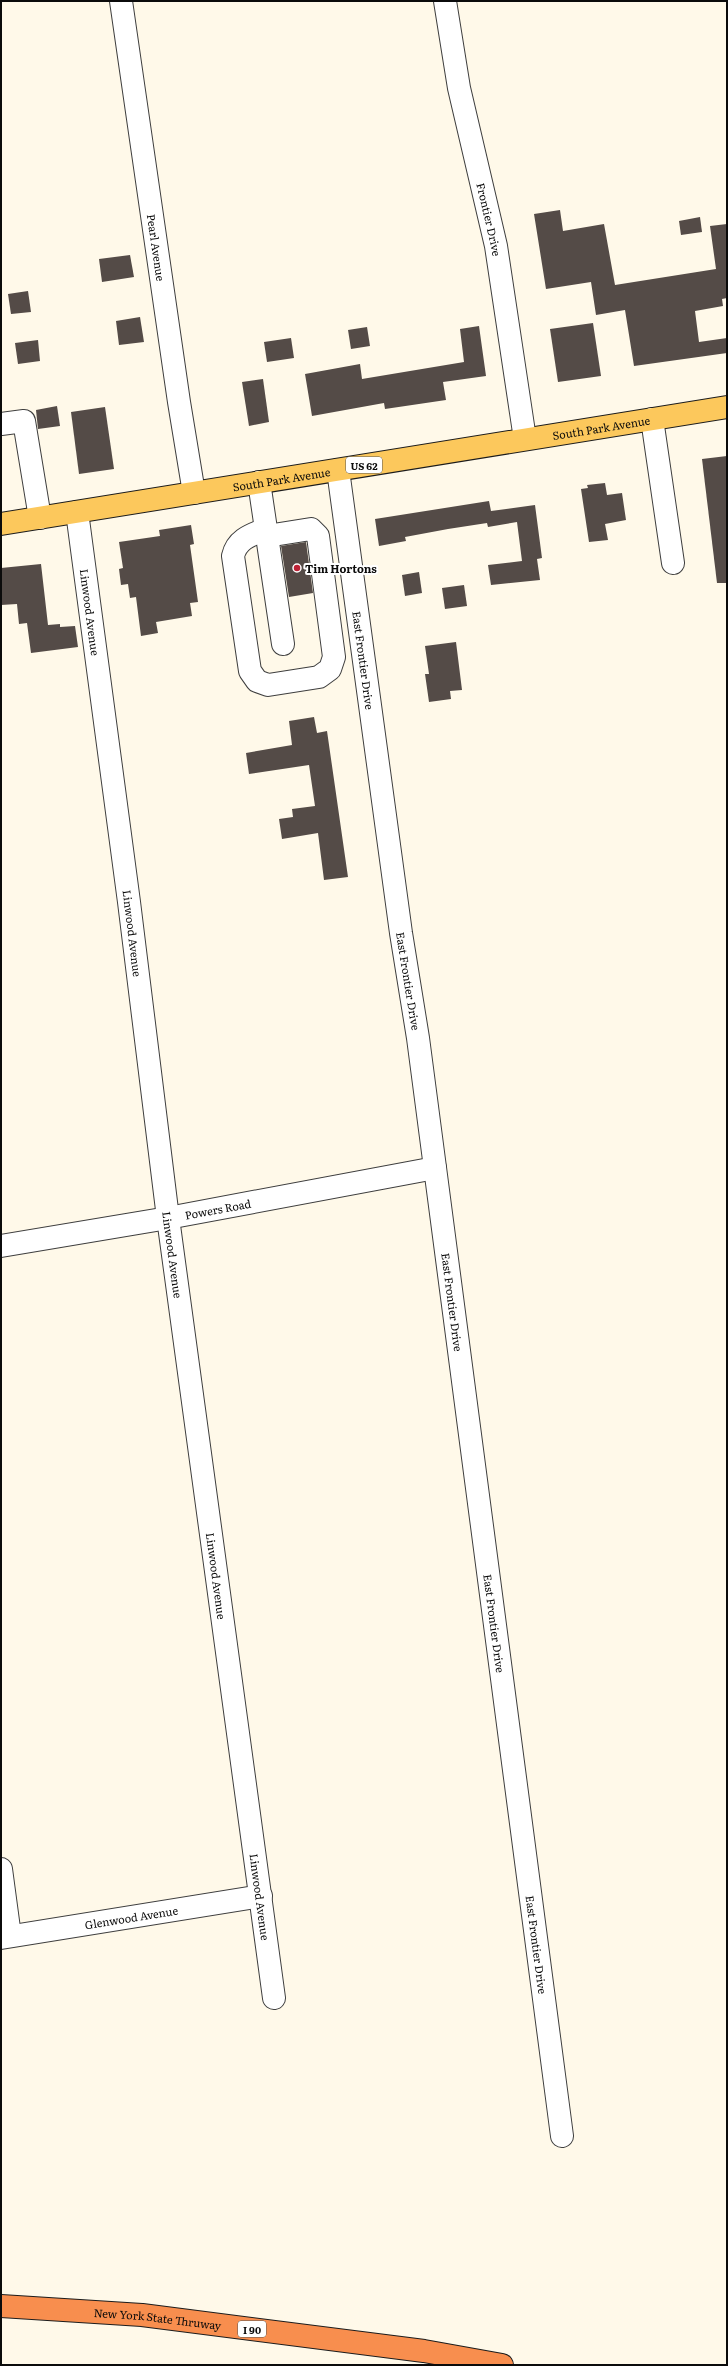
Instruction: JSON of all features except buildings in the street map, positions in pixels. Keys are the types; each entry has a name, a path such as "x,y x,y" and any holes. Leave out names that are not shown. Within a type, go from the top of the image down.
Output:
{"highway":[{"name":"New York State Thruway","path":"1,2306 142,2315 424,2351 502,2365"}],"main road":[{"name":"South Park Avenue","path":"1,524 727,407"}],"street":[{"name":"Pearl Avenue","path":"121,1 194,493"},
{"name":"Frontier Drive","path":"446,1 459,88 496,246 525,439"},
{"path":"652,419 673,563"},
{"path":"1,424 24,421 40,518"},
{"name":"East Frontier Drive","path":"338,470 435,1168 562,2136"},
{"path":"259,482 283,644"},
{"name":"Linwood Avenue","path":"77,512 168,1218 274,1998"},
{"path":"311,529 318,536 334,657 330,669 320,677 268,685 257,682 250,671 233,556 235,546 246,537 266,532 311,529"},
{"name":"Powers Road","path":"1,1246 168,1218 435,1168"},
{"path":"1,1869 6,1937"},
{"name":"Glenwood Avenue","path":"6,1937 261,1896"}],"place":[{"name":"Tim Hortons","path":"297,568"}]}
